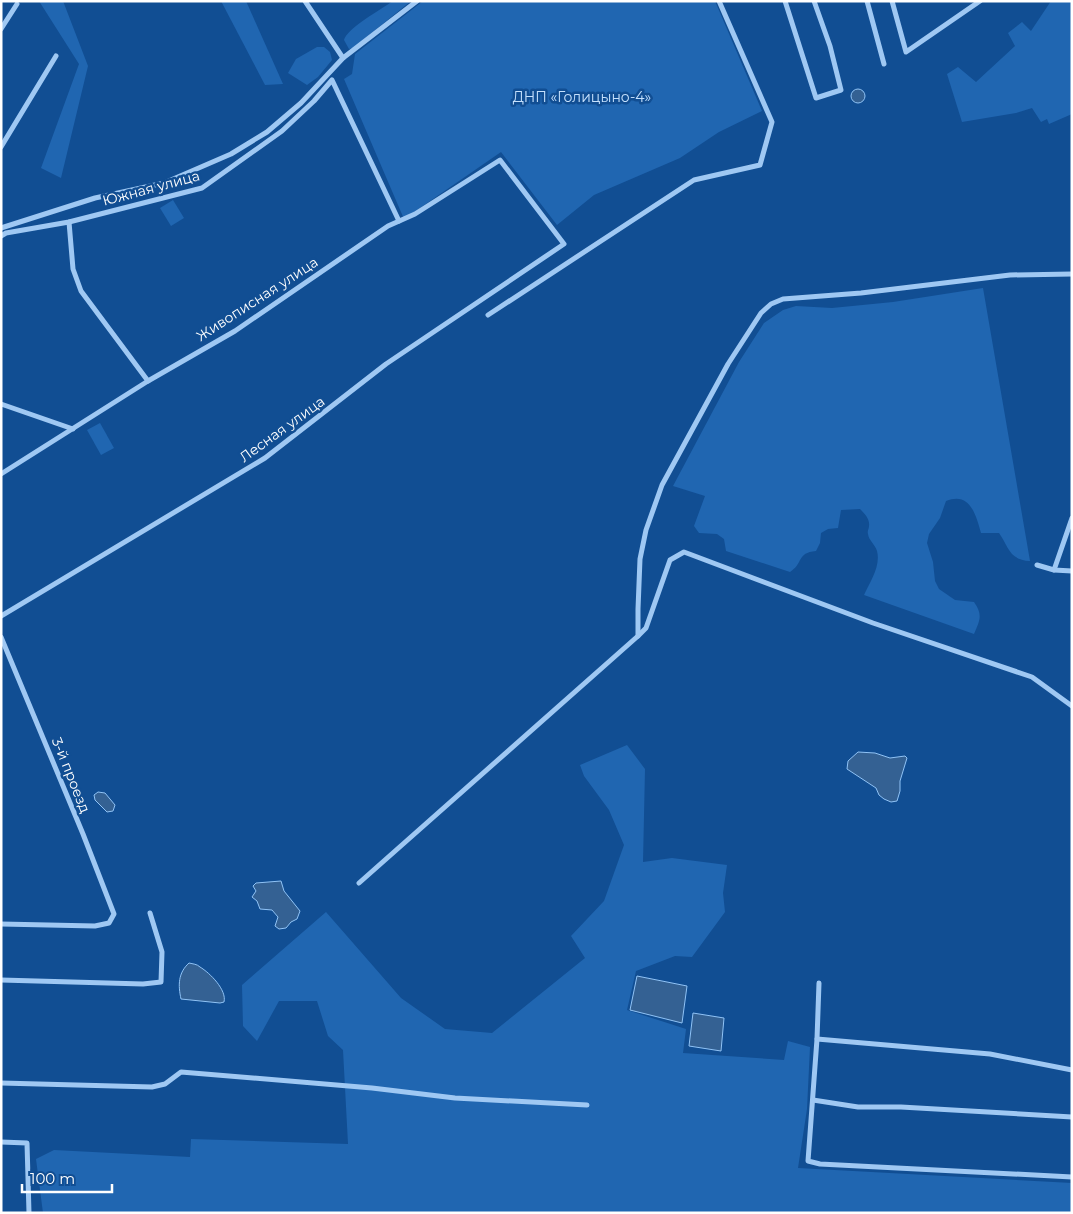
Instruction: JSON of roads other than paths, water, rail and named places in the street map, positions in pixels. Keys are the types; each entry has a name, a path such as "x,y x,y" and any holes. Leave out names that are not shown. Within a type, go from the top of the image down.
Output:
{"street":[{"path":"305,1 343,58"},
{"path":"1,228 95,198 164,184 231,154 267,132 301,104 343,58 417,1"},
{"path":"488,315 694,180 760,165 772,122 719,1"},
{"path":"785,1 816,98 841,90 830,46 814,1"},
{"path":"867,1 884,64"},
{"path":"892,1 906,52 980,1"},
{"path":"1,29 17,4"},
{"path":"1,147 56,56"},
{"name":"Южная улица","path":"1,236 6,233 69,222 202,188 282,131 314,101 332,80 400,221"},
{"name":"Живописная улица","path":"1,474 148,380 235,331 388,226 415,214 500,160 564,244"},
{"path":"69,222 73,269 81,291 148,380"},
{"name":"Лесная улица","path":"1,616 265,458 386,364 564,244"},
{"path":"638,636 640,559 646,530 662,485 728,364 761,313 771,304 783,299 861,293 1010,275 1072,274"},
{"path":"1,404 73,428"},
{"path":"1054,570 1072,518"},
{"path":"359,883 646,628 670,560 684,552 873,622 1032,677 1072,706"},
{"path":"1037,565 1054,570 1072,572"},
{"name":"3-й проезд","path":"1,637 83,834 114,914 109,923 95,926 1,924"},
{"path":"1,980 143,984 161,982 162,952 150,913"},
{"path":"819,983 808,1161 820,1164 1072,1177"},
{"path":"817,1039 990,1054 1072,1070"},
{"path":"1,1082 152,1087 165,1084 181,1072 372,1088 455,1098 587,1105"},
{"path":"813,1100 858,1107 901,1107 1072,1117"},
{"path":"1,1142 27,1142 29,1213"}],"park label":[{"name":"ДНП «Голицыно-4»","path":"582,97"}]}
